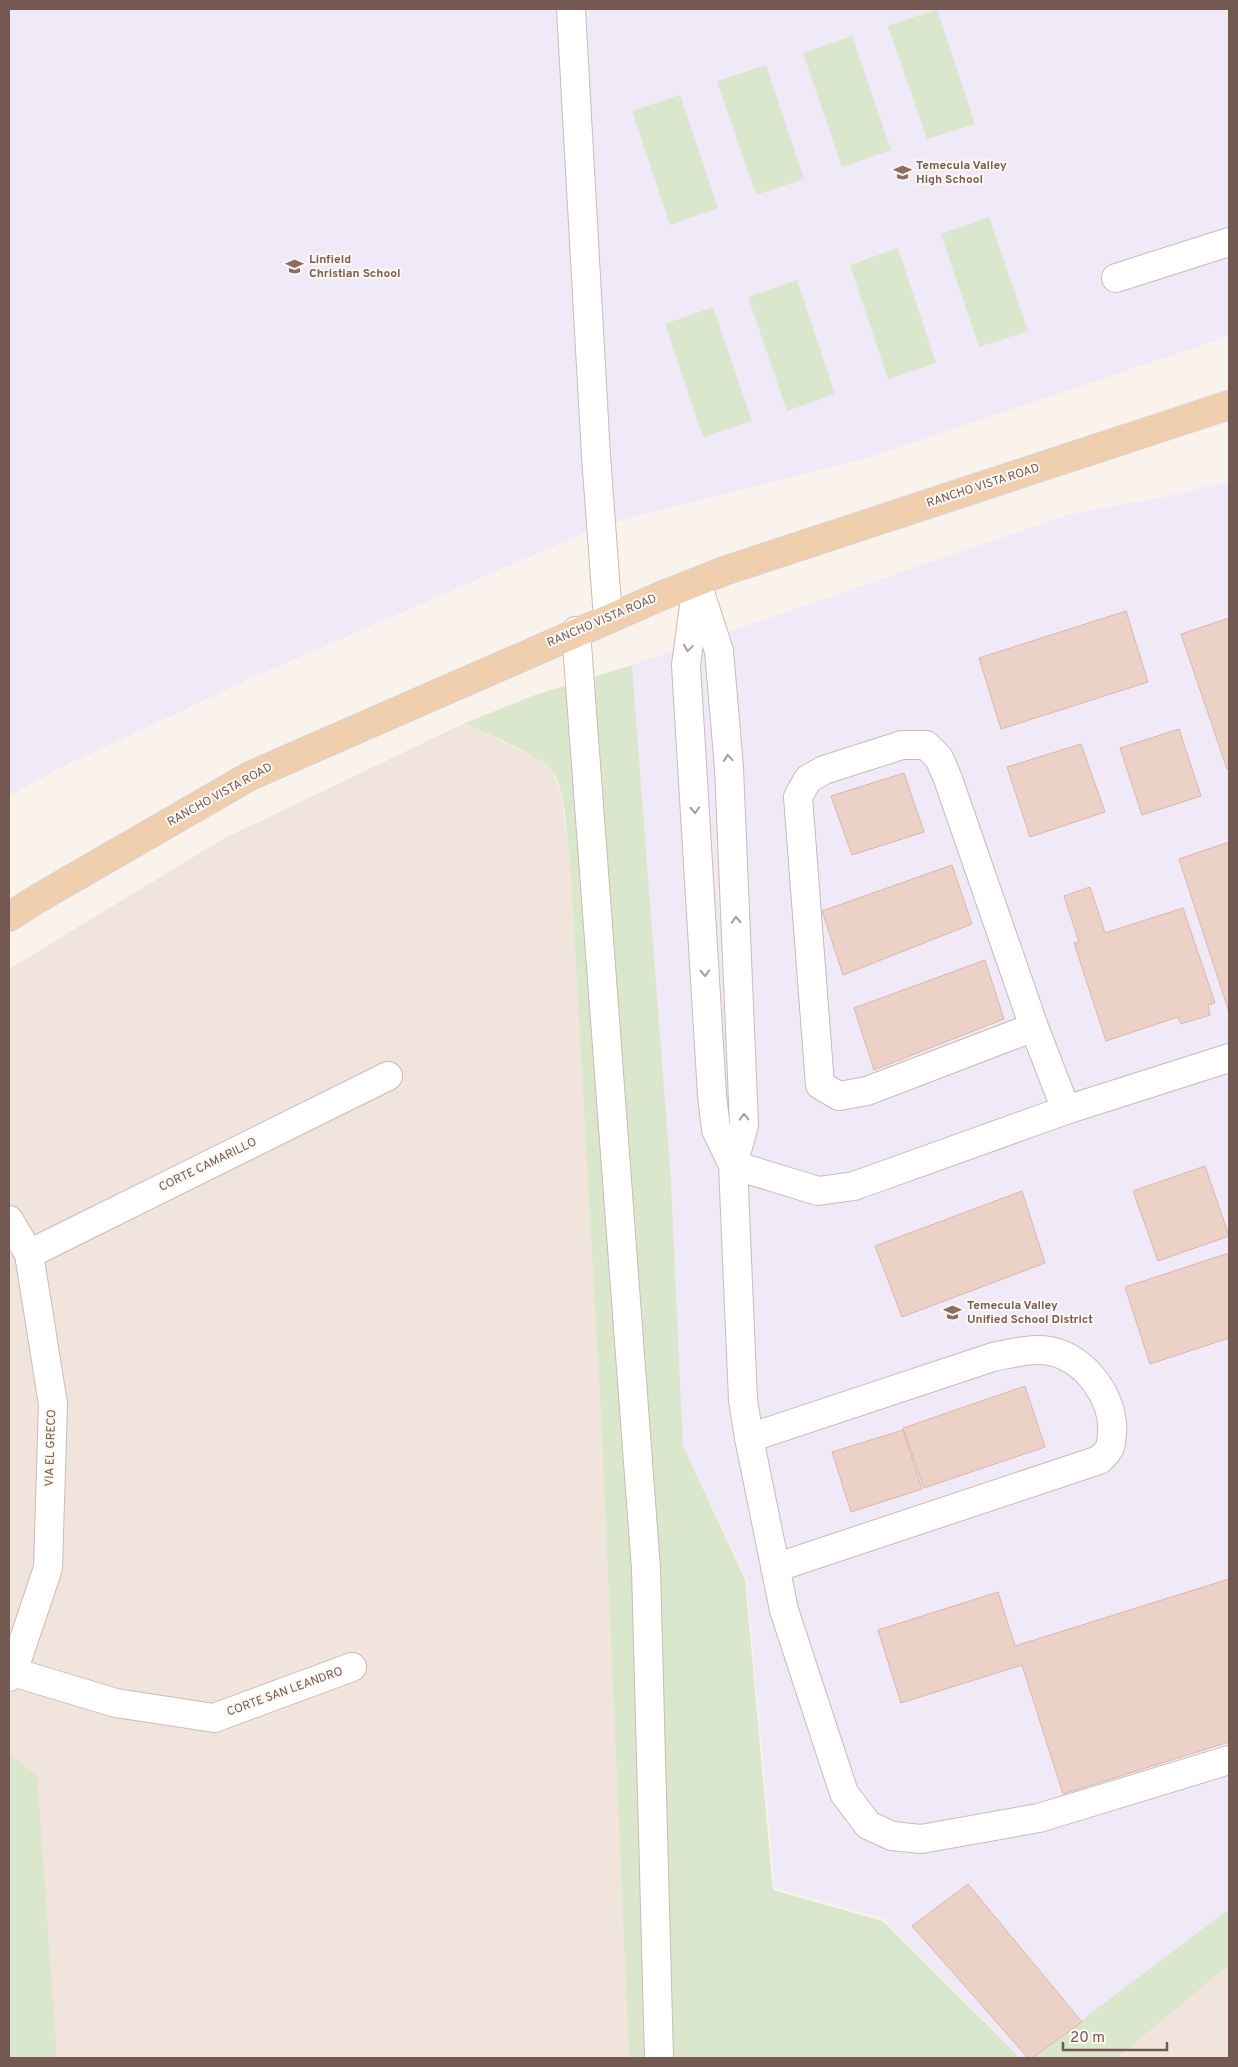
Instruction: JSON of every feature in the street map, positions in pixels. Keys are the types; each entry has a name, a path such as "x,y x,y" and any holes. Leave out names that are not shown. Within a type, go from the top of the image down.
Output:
{"main road":[{"name":"RANCHO VISTA ROAD","path":"9,917 37,898 250,776 608,618 746,564 1229,405"}],"street":[{"path":"571,9 596,456 608,618"},
{"path":"1116,278 1229,242"},
{"path":"697,583 719,651 729,768 744,1125 733,1165 740,1351 749,1438 784,1610 844,1793 868,1825 892,1836 921,1839 1039,1818 1229,1760"},
{"path":"697,583 686,665 711,1086 716,1130 733,1165 818,1190 854,1186 1066,1110 1229,1058"},
{"path":"576,632 646,1569 659,2058"},
{"path":"1034,1027 867,1091 839,1096 820,1085 798,797 808,779 824,770 902,745 926,745 939,758 1034,1027 1066,1110"},
{"name":"CORTE CAMARILLO","path":"29,1254 388,1076"},
{"name":"VIA EL GRECO","path":"9,1220 29,1254 53,1404 48,1568 11,1674"},
{"path":"749,1438 993,1357 1030,1349 1052,1351 1070,1358 1089,1374 1106,1398 1113,1422 1110,1448 1099,1460 776,1568"},
{"name":"CORTE SAN LEANDRO","path":"11,1674 116,1702 214,1718 352,1667"}],"shaded area":[{"path":"9,9 1229,9 1229,336 867,458 600,526 254,677 60,768 9,796"},
{"name":"Temecula Valley Unified School District","path":"1229,481 1229,1965 1117,2058 1020,2058 884,1919 775,1888 746,1578 683,1446 671,1180 632,665 1070,514 1164,497"},
{"path":"465,723 538,759 553,770 561,794 570,861 601,1420 629,2058 9,2058 9,969 223,839"},
{"path":"1229,1965 1229,2058 1117,2058"}],"green space":[{"path":"937,9 975,124 927,139 888,26"},
{"path":"852,36 891,150 842,167 803,53"},
{"path":"766,65 804,179 756,195 717,81"},
{"path":"680,95 718,208 670,225 632,111"},
{"path":"989,217 1028,331 979,347 941,234"},
{"path":"898,248 936,363 888,379 850,265"},
{"path":"797,280 835,394 787,411 748,297"},
{"path":"713,307 752,421 703,437 665,324"},
{"path":"632,665 671,1180 683,1446 745,1579 773,1890 883,1921 1020,2058 629,2058 601,1420 570,861 565,814 557,779 547,765 526,752 465,723 535,695"},
{"path":"9,1754 37,1775 57,2058 9,2058"},
{"path":"1229,1909 1229,1965 1117,2058 1032,2058"}],"building":[{"path":"1126,611 1148,682 1001,729 979,658"},
{"path":"1229,618 1229,768 1227,769 1181,634"},
{"path":"1179,729 1201,796 1142,815 1120,748"},
{"path":"1081,744 1105,812 1030,837 1007,767"},
{"path":"904,773 924,832 852,855 831,796"},
{"path":"1229,842 1229,1012 1179,859"},
{"path":"952,865 972,924 843,975 822,911"},
{"path":"1090,887 1105,933 1183,908 1215,1003 1208,1005 1210,1015 1181,1024 1178,1017 1106,1041 1074,943 1079,942 1064,896"},
{"path":"985,960 1004,1019 874,1070 854,1008"},
{"path":"1205,1166 1229,1236 1158,1261 1133,1191"},
{"path":"1022,1191 1045,1263 902,1317 875,1246"},
{"path":"1229,1253 1229,1338 1150,1364 1125,1287"},
{"path":"1025,1386 1045,1447 924,1488 903,1428"},
{"path":"903,1430 922,1489 851,1512 832,1452"},
{"path":"1229,1579 1229,1742 1063,1794 1022,1665 901,1703 878,1630 998,1592 1015,1646"},
{"path":"968,1884 1082,2022 1032,2058 1028,2058 912,1926"}],"place":[{"name":"Temecula Valley High School","path":"902,173"},
{"name":"Linfield Christian School","path":"295,267"},
{"name":"Temecula Valley Unified School District","path":"953,1313"}]}
